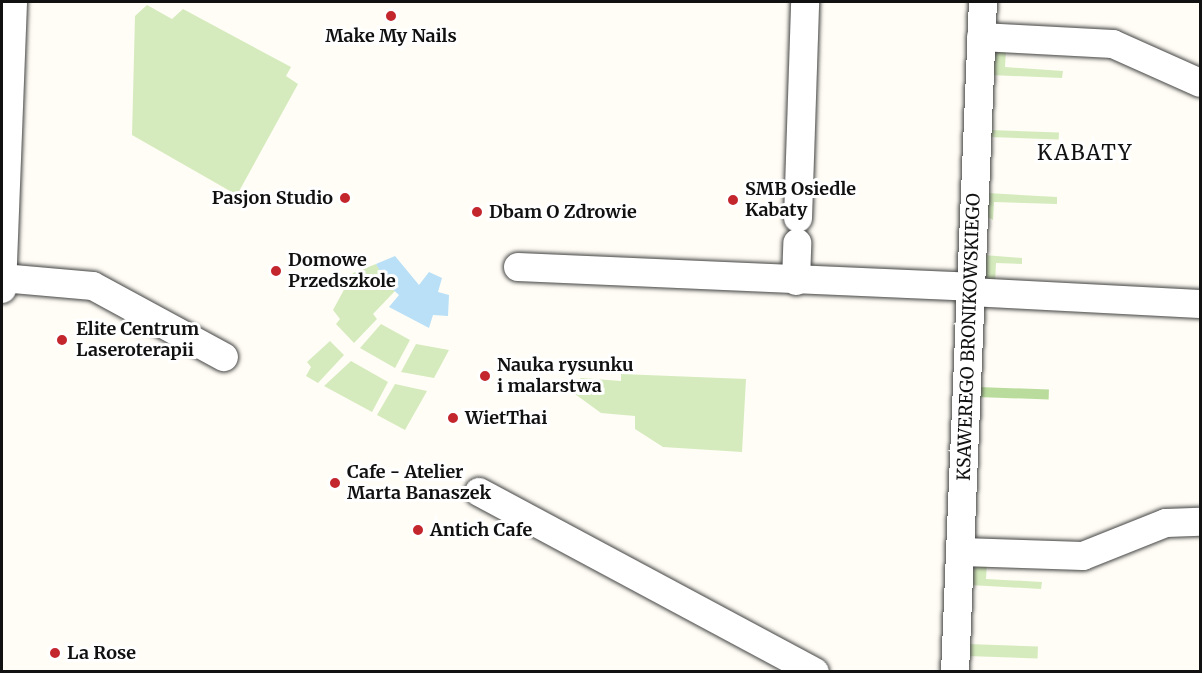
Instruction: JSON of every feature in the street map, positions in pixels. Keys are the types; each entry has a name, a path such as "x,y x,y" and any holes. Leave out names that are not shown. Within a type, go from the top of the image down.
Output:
{"street":[{"path":"2,289 13,2"},
{"path":"796,281 806,2"},
{"name":"KSAWEREGO BRONIKOWSKIEGO","path":"955,672 962,552 970,290 983,2"},
{"path":"981,37 1113,44 1200,83"},
{"path":"518,267 1200,304"},
{"path":"2,278 93,286 224,357"},
{"path":"479,492 815,672"},
{"path":"962,552 1083,556 1166,523 1200,522"}],"green space":[{"path":"147,5 172,19 183,9 291,67 286,76 298,84 237,195 132,135 135,16"},
{"path":"995,49 1006,50 1005,67 1063,71 1062,78 991,75"},
{"path":"989,130 1059,132 1059,139 989,137"},
{"path":"987,193 1057,197 1057,204 994,202 993,220 988,217"},
{"path":"984,255 1022,258 1022,264 996,263 995,283 983,275"},
{"path":"376,264 395,291 373,314 377,319 354,343 336,324 340,319 333,310 353,273"},
{"path":"381,324 410,340 395,368 360,348"},
{"path":"330,341 344,355 318,383 306,376 311,367 307,362"},
{"path":"416,344 449,350 434,378 401,372"},
{"path":"351,361 388,382 372,412 324,386"},
{"path":"621,374 746,379 742,452 663,447 635,429 635,416 601,413 568,389 581,378 621,381"},
{"path":"395,384 427,391 405,430 377,415"},
{"path":"978,387 1049,389 1049,399 978,397"},
{"path":"987,562 986,579 1042,582 1041,589 970,585 974,568"},
{"path":"968,644 1038,646 1038,658 968,656"}],"water":[{"path":"395,256 419,285 429,272 442,278 438,292 449,295 448,316 433,315 429,328 389,307 399,295 388,285 376,264"}],"place":[{"name":"Make My Nails","path":"391,16"},
{"name":"Pasjon Studio","path":"345,198"},
{"name":"SMB Osiedle Kabaty","path":"733,200"},
{"name":"Dbam O Zdrowie","path":"477,212"},
{"name":"Domowe Przedszkole","path":"276,271"},
{"name":"Elite Centrum Laseroterapii","path":"62,340"},
{"name":"Nauka rysunku i malarstwa","path":"485,376"},
{"name":"WietThai","path":"453,418"},
{"name":"Cafe - Atelier Marta Banaszek","path":"335,483"},
{"name":"Antich Cafe","path":"418,530"},
{"name":"La Rose","path":"55,653"}],"district":[{"name":"KABATY","path":"1085,153"}]}
